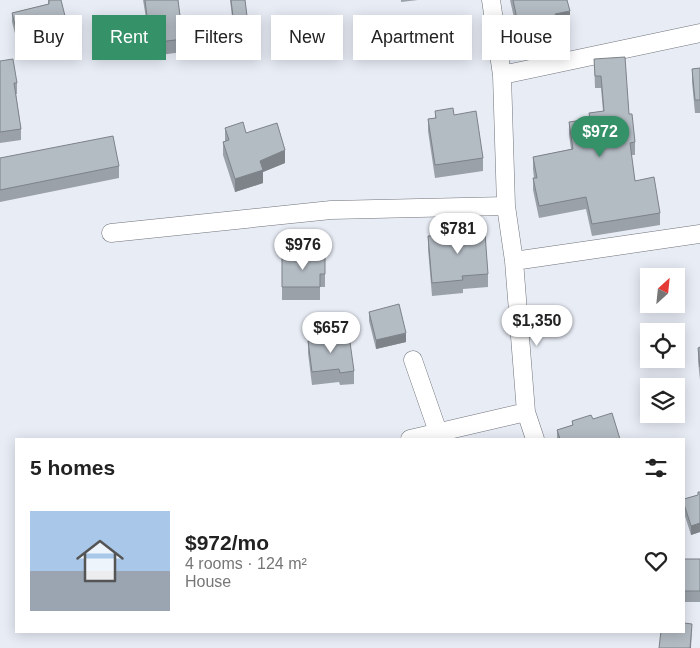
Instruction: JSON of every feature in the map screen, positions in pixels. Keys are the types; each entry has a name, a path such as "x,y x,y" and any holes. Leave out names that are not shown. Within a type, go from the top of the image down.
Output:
{"street":[{"path":"491,0 502,75 506,206 514,261 526,412 535,438"},
{"path":"502,75 700,33"},
{"path":"110,233 330,210 506,206"},
{"path":"514,261 700,234"},
{"path":"413,360 438,432"},
{"path":"414,438 526,412"}],"building":[{"path":"49,0 61,0 65,15 15,15 15,24 12,13 49,4"},
{"path":"145,0 178,0 180,15 176,15 176,40 166,41 166,15 147,15"},
{"path":"231,0 245,0 247,15 233,15"},
{"path":"513,0 567,0 570,11 555,15 516,15"},
{"path":"625,57 629,114 632,114 635,142 630,143 635,181 654,177 660,213 592,224 586,197 539,206 533,178 537,178 533,157 573,149 569,122 590,119 589,113 604,111 601,76 595,76 594,59"},
{"path":"13,59 17,83 14,83 21,129 0,132 0,61"},
{"path":"700,68 700,100 695,100 692,69"},
{"path":"453,108 454,115 476,111 483,158 435,165 428,119 436,118 435,111"},
{"path":"243,122 246,133 277,123 285,150 260,161 263,170 235,179 223,142 229,140 225,128"},
{"path":"113,136 119,166 0,190 0,158"},
{"path":"472,226 473,234 485,233 488,274 462,276 463,280 432,283 428,236 448,235 447,229"},
{"path":"282,255 325,255 325,274 320,274 320,287 282,287"},
{"path":"399,304 406,333 376,340 369,312"},
{"path":"339,333 339,336 349,335 354,371 340,373 339,369 312,372 308,341 324,339 323,335"},
{"path":"700,347 700,367 698,348"},
{"path":"612,413 620,438 560,438 557,430 573,425 572,421 591,415 593,419"},
{"path":"698,492 700,492 700,523 691,526 685,507 685,499 698,495"},
{"path":"685,559 700,559 700,591 685,591"},
{"path":"685,623 692,624 690,648 659,648 661,633 685,633"}]}
